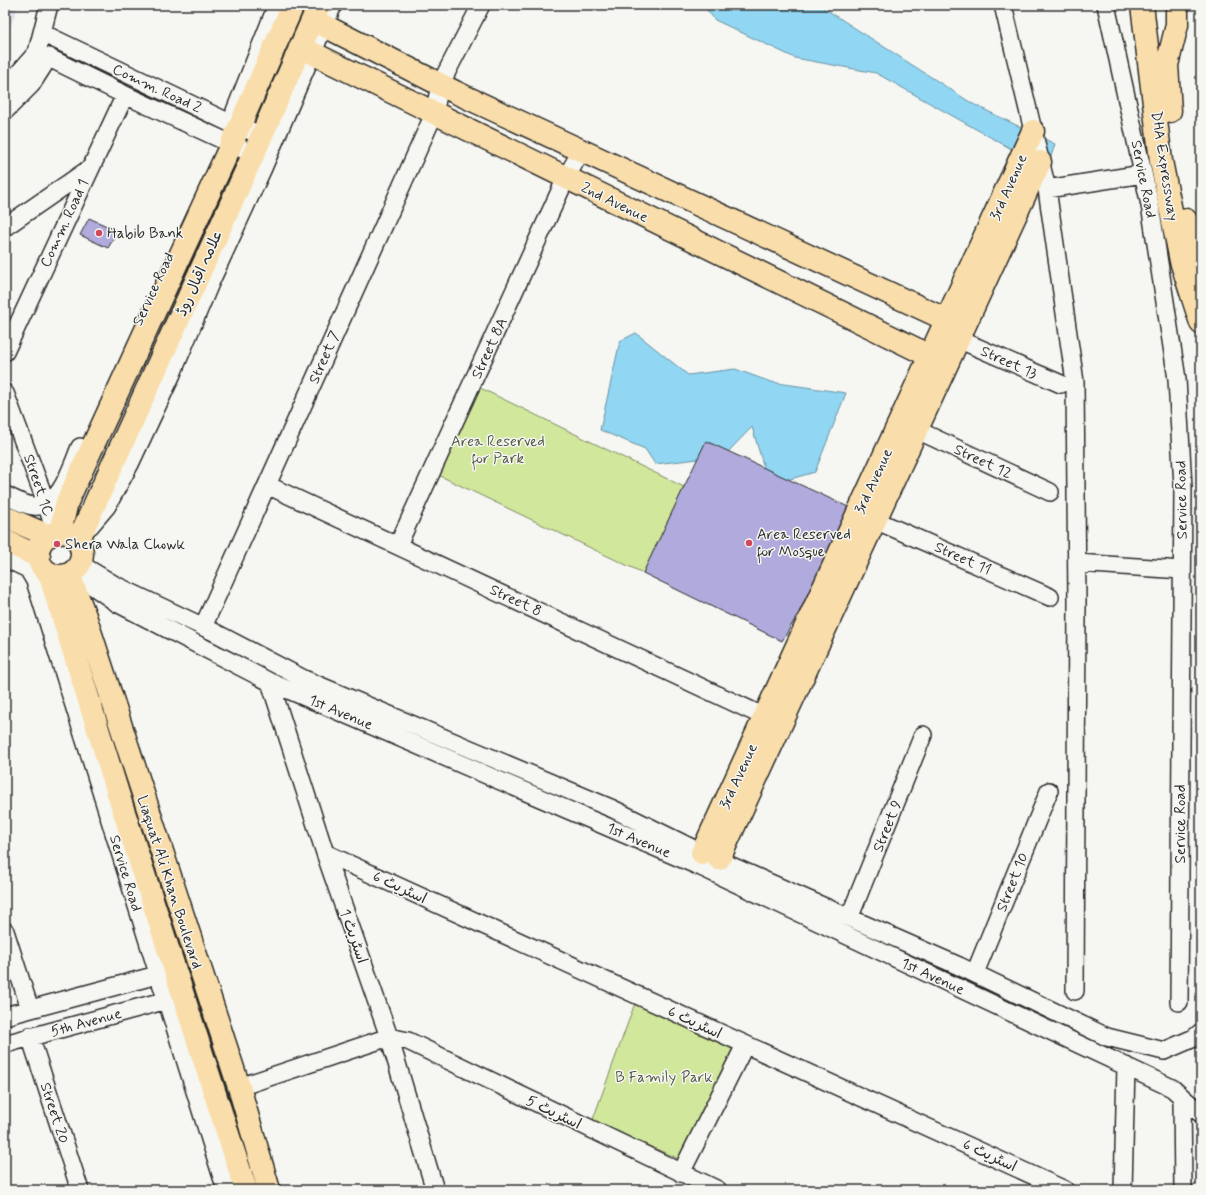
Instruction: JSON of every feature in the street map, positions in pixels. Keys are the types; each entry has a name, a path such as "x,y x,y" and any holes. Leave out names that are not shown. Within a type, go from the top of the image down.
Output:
{"main road":[{"path":"61,536 67,502 231,133 293,5"},
{"name":"DHA Expressway","path":"1142,5 1161,161 1181,261 1201,323"},
{"name":"DHA Expressway","path":"1177,5 1177,25 1167,65 1172,131 1184,210 1201,275"},
{"name":"علامہ اقبال روڈ","path":"61,536 264,147 306,50 318,17"},
{"name":"2nd Avenue","path":"318,17 440,85 947,320"},
{"name":"2nd Avenue","path":"306,50 930,356"},
{"name":"3rd Avenue","path":"710,856 765,717 1033,131"},
{"name":"3rd Avenue","path":"710,856 875,520 1040,162"},
{"path":"5,517 61,536 82,556 55,569"},
{"path":"55,569 40,546 61,536"},
{"path":"5,541 55,569"},
{"name":"Liaquat Ali Khan Boulevard","path":"55,569 85,616 239,1087 269,1190"},
{"name":"Liaquat Ali Khan Boulevard","path":"55,569 121,803 246,1190"}],"street":[{"path":"5,111 31,85 43,55 42,33 48,5"},
{"name":"Service Road","path":"48,504 60,492 231,133 277,5"},
{"path":"318,17 333,5"},
{"name":"Street 7","path":"203,627 434,114 440,85 481,5"},
{"path":"1003,5 1047,189 1075,382 1077,563 1075,991"},
{"name":"Service Road","path":"1106,5 1150,205 1176,379 1183,486 1179,1002"},
{"name":"Comm. Road 2","path":"42,33 231,133"},
{"path":"5,89 43,55"},
{"name":"Comm. Road 2","path":"43,55 124,95 231,133 264,147"},
{"name":"Comm. Road 1","path":"5,352 124,95"},
{"name":"Street 8A","path":"398,545 566,178 581,151"},
{"path":"5,227 89,169"},
{"path":"1047,189 1143,174"},
{"name":"Street 13","path":"958,339 1060,384"},
{"name":"Street 1C","path":"5,393 61,536"},
{"name":"Street 12","path":"917,430 1050,492"},
{"name":"Street 8","path":"267,485 765,717"},
{"path":"5,495 34,506 48,504"},
{"name":"Street 11","path":"875,520 1050,597"},
{"path":"11,561 28,569 55,569 115,585 203,627 304,679 613,809 710,856 850,916 975,973 1107,1037 1164,1051 1194,1038 1201,1032"},
{"path":"1077,563 1182,570"},
{"name":"Service Road","path":"55,569 158,975 226,1190"},
{"name":"1st Avenue","path":"55,569 117,603 270,682 701,867 1126,1066 1172,1088 1182,1099 1201,1114"},
{"name":"اسٹریٹ 1","path":"270,682 325,853 389,1037 435,1190"},
{"name":"Street 9","path":"850,916 923,735"},
{"name":"Street 10","path":"975,973 1049,791"},
{"name":"اسٹریٹ 6","path":"325,853 855,1093 1065,1190"},
{"path":"5,931 30,1009"},
{"name":"5th Avenue","path":"5,1016 158,975"},
{"name":"5th Avenue","path":"5,1044 167,1000"},
{"name":"Street 20","path":"30,1036 80,1190"},
{"path":"239,1087 389,1037"},
{"name":"اسٹریٹ 5","path":"389,1037 408,1041 718,1190"},
{"path":"681,1173 745,1044"},
{"path":"1123,1190 1126,1066"},
{"path":"1182,1099 1183,1190"}],"shaded area":[{"path":"5,5 19,5 5,39"}],"green space":[{"name":"Area Reserved for Park","path":"472,384 684,487 643,573 432,472"},
{"name":"B Family Park","path":"635,1003 738,1050 682,1160 592,1122"}],"water":[{"path":"703,5 819,5 973,104 1055,144 1047,169 876,73 795,58 715,20"},
{"path":"636,333 688,375 735,369 771,382 846,393 815,472 769,485 752,427 724,456 655,464 645,449 600,430 620,341"}],"building":[{"name":"Habib Bank","path":"89,218 118,231 108,248 80,235"},
{"name":"Area Reserved for Mosque","path":"706,441 859,512 782,641 643,573"}],"place":[{"name":"Habib Bank","path":"99,233"},
{"name":"Area Reserved for Mosque","path":"749,543"},
{"name":"Shera Wala Chowk","path":"57,544"}]}
